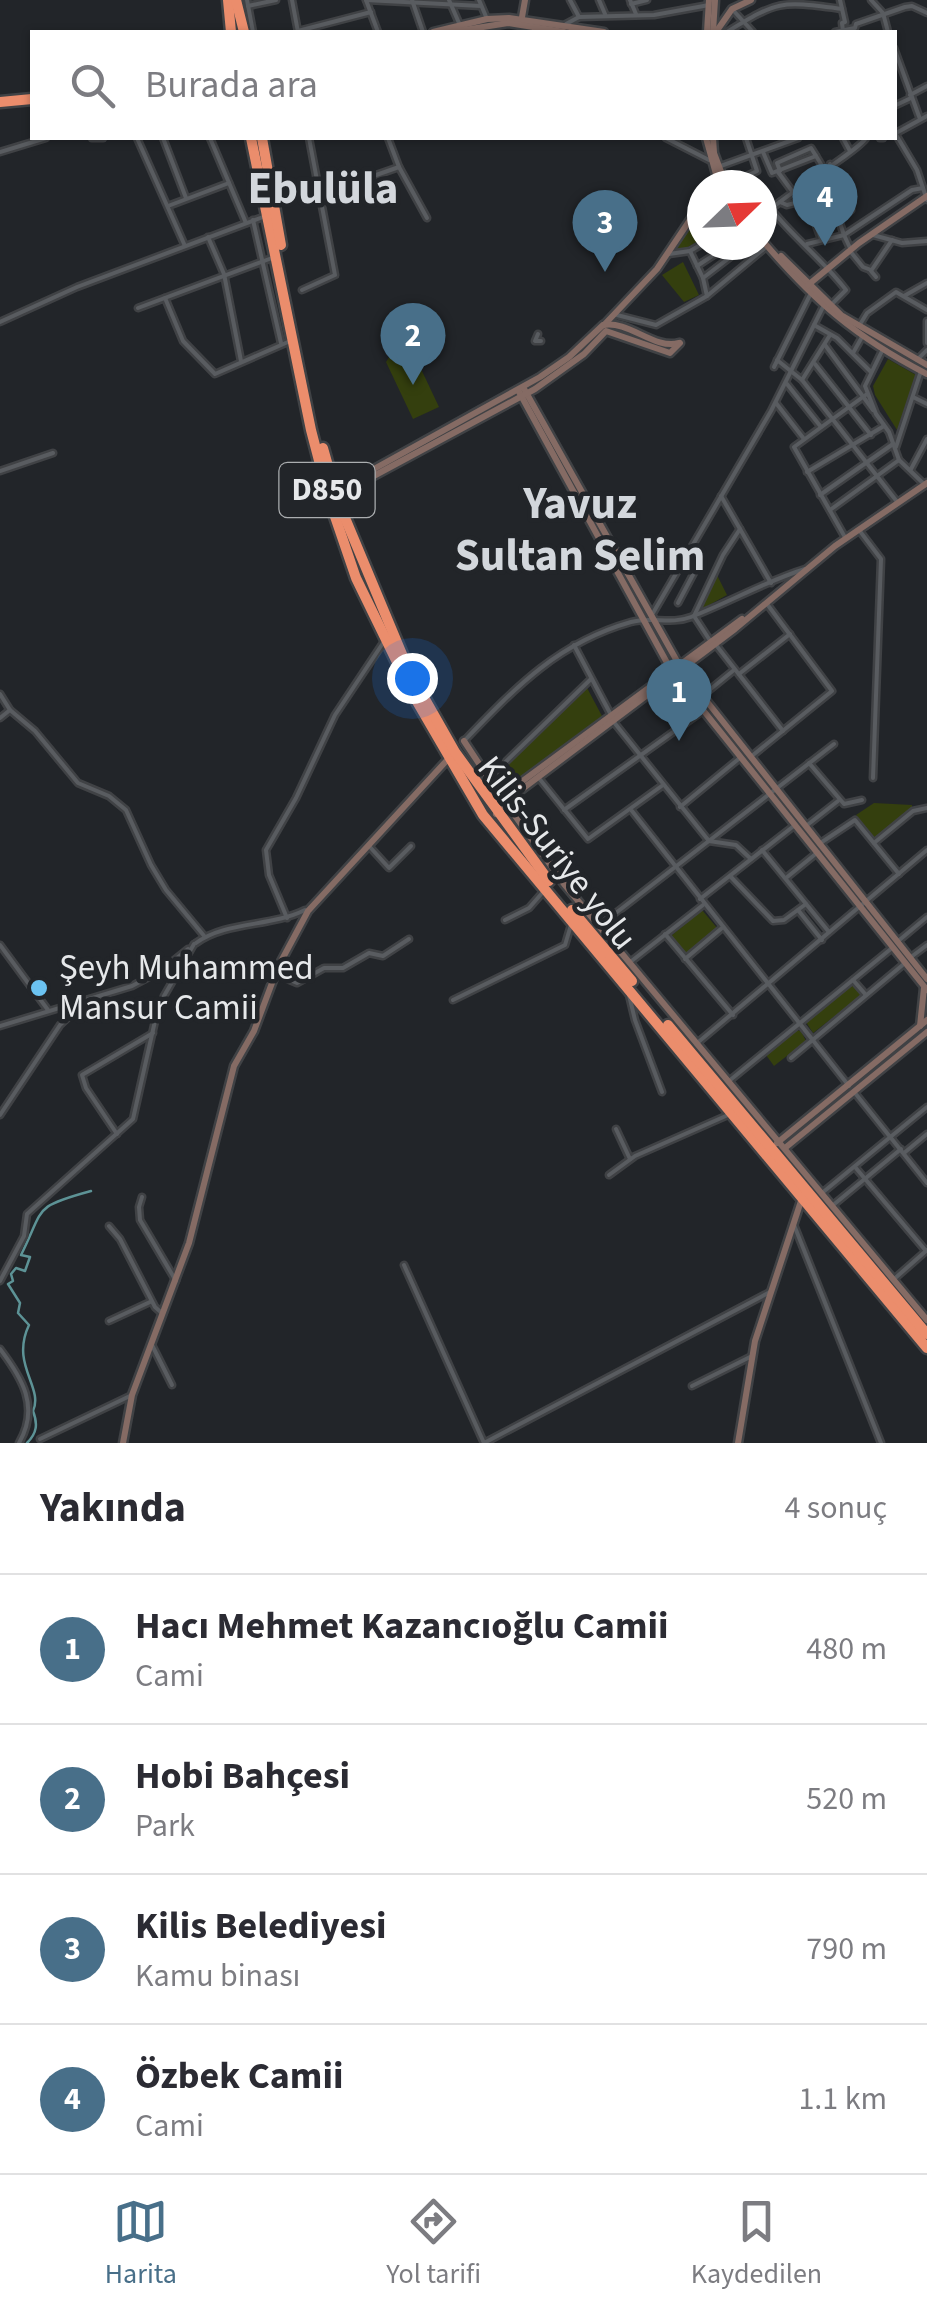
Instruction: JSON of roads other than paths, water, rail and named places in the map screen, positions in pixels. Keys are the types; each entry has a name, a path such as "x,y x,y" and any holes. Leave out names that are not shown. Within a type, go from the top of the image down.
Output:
{"highway":[{"path":"228,0 232,30"},
{"path":"236,0 244,30"},
{"path":"0,99 30,96"},
{"name":"Kilis-Suriye yolu","path":"251,140 276,256 287,342 329,499 356,578 384,640 449,758 483,815 927,1348"},
{"name":"D850","path":"262,140 304,367 332,483 408,671 455,752 497,804 554,887 778,1148 927,1334"},
{"path":"483,815 482,806 497,804"}],"street":[{"path":"253,30 248,3 276,0"},
{"path":"292,0 298,30"},
{"path":"377,30 366,0 480,3 487,20"},
{"path":"521,22 524,0"},
{"path":"570,0 579,18"},
{"path":"599,0 606,16"},
{"path":"636,15 630,2 647,0"},
{"path":"728,0 740,22 750,30"},
{"path":"714,30 732,9 751,0"},
{"path":"840,0 843,30 855,30 856,24 911,3 927,13"},
{"path":"871,0 883,15 887,30"},
{"path":"412,1 422,30"},
{"path":"442,30 487,20 564,30 579,18 654,15 711,2 712,30"},
{"path":"730,30 757,9 776,2 842,8"},
{"path":"450,3 461,26"},
{"path":"305,30 371,12"},
{"path":"464,30 521,22"},
{"path":"506,30 508,23"},
{"path":"897,56 920,120"},
{"path":"897,104 927,86"},
{"path":"897,132 927,116"},
{"path":"808,285 850,250 927,198 917,170 897,136"},
{"path":"0,152 39,140"},
{"path":"137,140 185,246"},
{"path":"164,140 186,199"},
{"path":"211,140 246,223"},
{"path":"302,290 335,275 309,140"},
{"path":"389,140 428,218"},
{"path":"670,140 710,160"},
{"path":"709,140 715,170"},
{"path":"710,140 719,170"},
{"path":"747,140 758,170"},
{"path":"768,140 770,149"},
{"path":"718,167 793,140"},
{"path":"843,140 850,151"},
{"path":"647,619 776,403 814,325 827,306 846,290 772,209 864,140"},
{"path":"763,152 772,173 816,156 824,169"},
{"path":"830,164 851,210 840,218"},
{"path":"320,194 399,167"},
{"path":"779,171 792,191"},
{"path":"167,206 229,183"},
{"path":"807,244 844,235 912,190 923,188"},
{"path":"780,202 787,205 806,200 821,239"},
{"path":"834,206 850,250 876,277"},
{"path":"0,322 77,288 268,215"},
{"path":"165,298 184,342 215,374 287,342 253,220"},
{"path":"332,483 344,486 566,369 669,254 687,226"},
{"path":"872,235 912,244 927,240"},
{"path":"208,237 224,276 241,362"},
{"path":"872,270 892,240"},
{"path":"669,254 687,251"},
{"path":"777,253 862,337 925,370"},
{"path":"138,308 276,256"},
{"path":"777,256 810,295 917,360 925,370"},
{"path":"694,260 707,296"},
{"path":"697,266 706,260"},
{"path":"703,278 726,260"},
{"path":"612,314 656,325 707,296 744,260"},
{"path":"904,296 927,284"},
{"path":"858,326 867,313 896,292 927,310"},
{"path":"774,367 810,295"},
{"path":"927,321 927,343"},
{"path":"616,324 669,345 680,343 673,352 664,352 605,328 616,324"},
{"path":"814,325 838,338 870,371"},
{"path":"802,380 830,336"},
{"path":"853,353 862,337"},
{"path":"497,804 767,604 846,539 926,484 898,460 866,396 825,345"},
{"path":"866,396 864,386 883,349"},
{"path":"917,360 927,350"},
{"path":"778,360 802,380 898,504"},
{"path":"814,364 871,435"},
{"path":"895,451 925,370"},
{"path":"786,382 821,428"},
{"path":"338,501 344,492 522,392"},
{"path":"522,392 677,670 704,710 746,757"},
{"path":"846,539 794,447 866,396"},
{"path":"913,397 927,404"},
{"path":"776,403 804,440"},
{"path":"808,472 884,426"},
{"path":"910,469 927,438"},
{"path":"820,495 893,444"},
{"path":"0,471 54,453"},
{"path":"830,510 898,460"},
{"path":"720,496 771,583"},
{"path":"694,616 740,529"},
{"path":"859,530 881,559 873,778"},
{"path":"678,603 696,569 683,562"},
{"path":"811,567 743,592 694,616 668,622 647,619 574,645 548,660 520,684 464,741 489,778 497,804 728,1081 778,1148 822,1194 927,1320"},
{"path":"713,644 784,591"},
{"path":"680,806 832,691 767,604"},
{"path":"694,616 783,731"},
{"path":"702,696 790,634"},
{"path":"287,918 270,875 266,850 296,798 334,715 384,640"},
{"path":"574,645 612,718 680,806 709,840 736,845 751,859"},
{"path":"677,670 702,696 795,825 819,848"},
{"path":"489,778 591,679"},
{"path":"0,694 10,710 35,731 78,783 118,801 126,810 166,890 205,937"},
{"path":"0,718 10,710"},
{"path":"564,810 704,710"},
{"path":"497,804 612,718"},
{"path":"599,926 834,744"},
{"path":"123,1443 132,1396 176,1281 234,1066 254,1031 276,974 314,905 449,758"},
{"path":"809,763 839,800 848,806 862,800"},
{"path":"538,777 588,839 664,785"},
{"path":"772,790 806,826 925,984 923,1029"},
{"path":"806,826 839,800"},
{"path":"874,843 913,811 927,808"},
{"path":"632,811 926,1180"},
{"path":"786,878 852,820 899,874"},
{"path":"629,963 730,875 795,825"},
{"path":"369,846 390,868 411,846"},
{"path":"762,850 830,933"},
{"path":"696,1044 927,850"},
{"path":"730,875 769,919 781,922 806,904"},
{"path":"505,920 529,908 546,888"},
{"path":"0,1026 145,980 205,937 287,918 314,905"},
{"path":"798,910 822,940"},
{"path":"728,1081 927,917"},
{"path":"453,1000 565,944 572,920"},
{"path":"686,958 722,928"},
{"path":"666,934 733,1015"},
{"path":"276,974 298,982 324,968 343,968 370,953 383,956 408,939"},
{"path":"0,1281 24,1236 27,1214 132,1119 164,996 194,944"},
{"path":"791,1058 927,944"},
{"path":"0,945 48,1011"},
{"path":"853,980 866,995"},
{"path":"627,986 634,1020 662,1092"},
{"path":"0,1114 60,1026 86,1000"},
{"path":"778,1148 923,1029 927,1020"},
{"path":"117,1134 86,1088 82,1074 153,1033"},
{"path":"822,1194 927,1107"},
{"path":"609,1176 630,1159 732,1113"},
{"path":"616,1129 630,1159"},
{"path":"832,1206 927,1134"},
{"path":"855,1166 926,1251 894,1280"},
{"path":"142,1198 138,1207 140,1220 176,1281"},
{"path":"738,1443 752,1356 802,1198"},
{"path":"793,1223 881,1443"},
{"path":"109,1226 163,1314"},
{"path":"404,1264 484,1443 770,1292"},
{"path":"109,1320 152,1301"},
{"path":"151,1343 172,1385"},
{"path":"0,1349 26,1389 30,1414 19,1443"},
{"path":"692,1386 752,1356"},
{"path":"40,1439 132,1396"}],"waterway":[{"path":"27,1443 36,1424 34,1393 23,1352 29,1325 18,1313 20,1303 8,1284 13,1281 11,1274 16,1268 25,1271 30,1257 21,1255 43,1211 59,1201 91,1191"}],"place":[{"name":"Özbek Camii","path":"825,246"},
{"name":"Kilis Belediyesi","path":"605,272"},
{"name":"Hobi Bahçesi","path":"413,385"},
{"name":"Hacı Mehmet Kazancıoğlu Camii","path":"679,741"},
{"name":"Şeyh Muhammed Mansur Camii","path":"39,988"}],"district":[{"name":"Ebulüla","path":"323,189"},
{"name":"Yavuz Sultan Selim","path":"580,530"}]}
